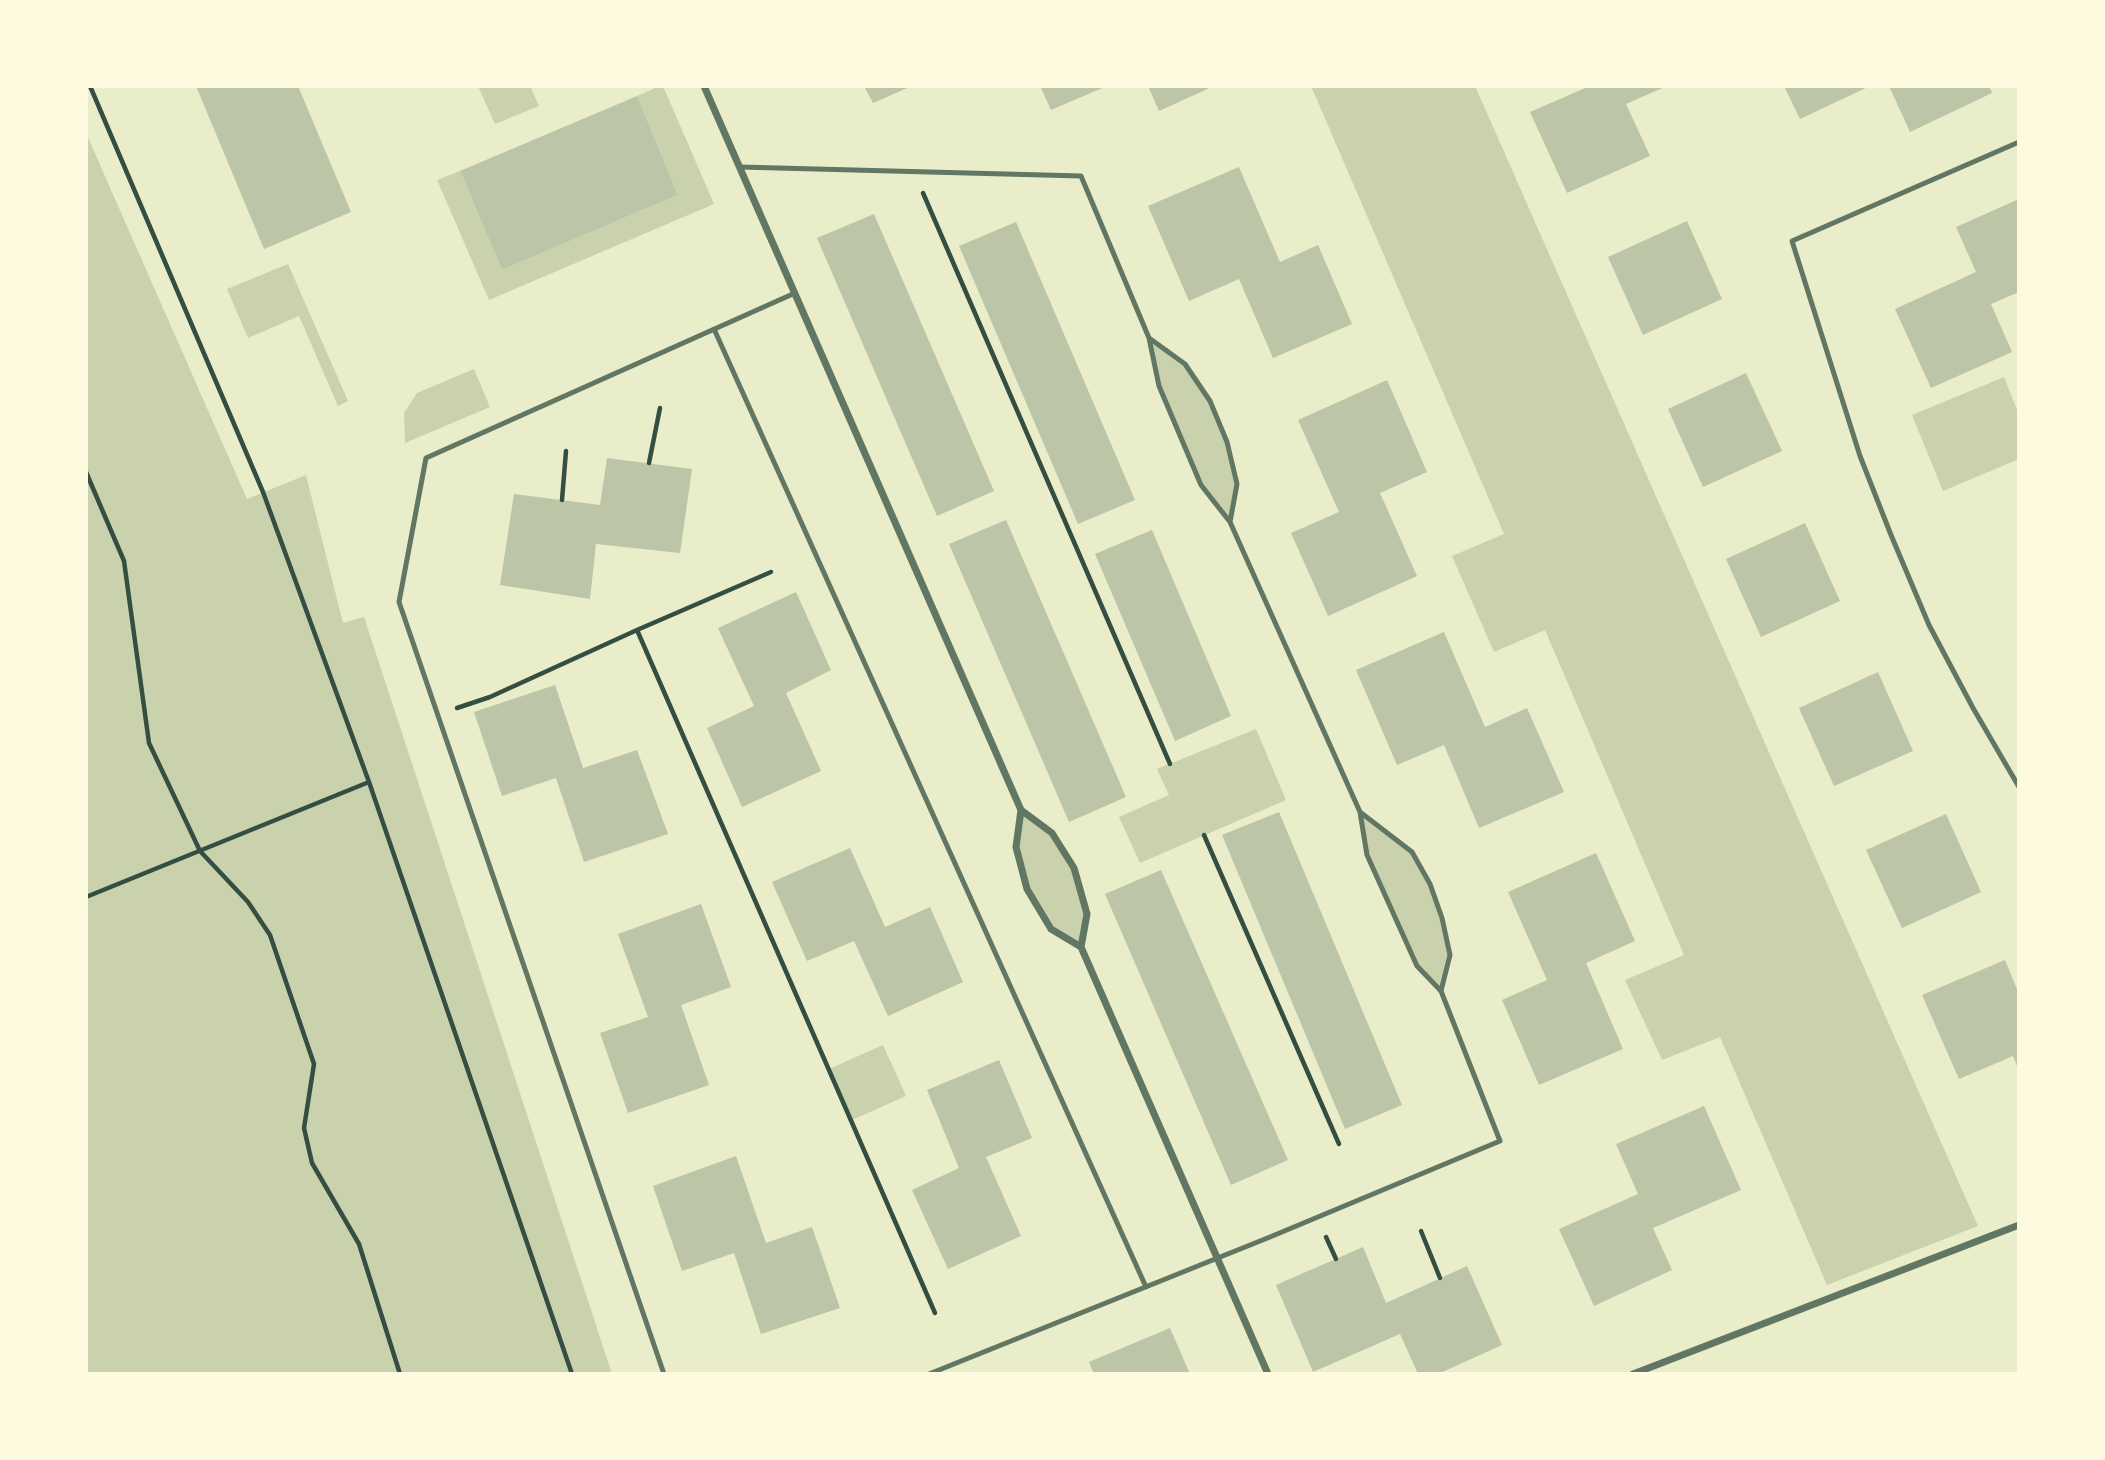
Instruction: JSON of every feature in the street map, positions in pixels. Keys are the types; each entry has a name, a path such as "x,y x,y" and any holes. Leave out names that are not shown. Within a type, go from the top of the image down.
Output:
{"street":[{"path":"704,86 1021,810 1052,833 1074,868 1087,914 1081,947 1268,1374"},
{"path":"1021,810 1016,847 1027,889 1051,929 1081,947"},
{"path":"1633,1374 2019,1225"}],"lane":[{"path":"2019,142 1791,241 1860,456 1891,536 1929,625 2019,788"},
{"path":"740,167 1081,176 1149,338 1159,386 1201,485 1230,522 1360,812 1367,855 1417,966 1441,991 1500,1141 929,1374"},
{"path":"664,1374 399,603 426,458 795,293"},
{"path":"714,329 1146,1287"},
{"path":"1149,338 1185,363 1210,401 1227,442 1237,484 1230,522"},
{"path":"1360,812 1412,852 1430,884 1442,918 1450,955 1441,991"}],"path":[{"path":"90,86 263,492 369,782 572,1374"},
{"path":"913,172 1170,764"},
{"path":"649,463 660,408"},
{"path":"562,500 566,451"},
{"path":"86,472 124,562 149,743 200,851 248,902 270,935 314,1064 304,1128 312,1163 359,1244 400,1374"},
{"path":"438,715 490,697 771,572"},
{"path":"637,630 934,1313"},
{"path":"86,897 369,782"},
{"path":"1204,835 1339,1144"},
{"path":"1421,1231 1440,1278"},
{"path":"1325,1236 1336,1259"}],"green space":[{"path":"478,86 530,86 539,106 495,124"},
{"path":"663,86 714,204 489,300 437,180 460,171 502,270 678,195 637,96"},
{"path":"1311,86 1475,86 1978,1226 1827,1285 1720,1037 1662,1060 1625,980 1684,955 1545,630 1494,652 1452,556 1504,534"},
{"path":"86,133 247,499 306,475 343,623 364,617 612,1374 86,1374"},
{"path":"288,264 348,401 338,406 299,316 248,338 227,289"},
{"path":"1149,338 1185,364 1210,401 1227,442 1237,484 1230,522 1201,485 1159,386"},
{"path":"474,369 490,407 405,443 404,413 417,393"},
{"path":"2004,377 2019,415 2019,459 1943,491 1912,415"},
{"path":"1256,729 1286,800 1140,863 1119,817 1169,795 1157,769"},
{"path":"1021,810 1052,833 1074,868 1087,914 1081,947 1051,929 1027,889 1016,847"},
{"path":"1360,812 1412,852 1430,884 1450,955 1441,991 1417,966 1367,855"},
{"path":"883,1045 906,1096 852,1120 829,1069"}],"building":[{"path":"196,86 298,86 351,212 264,249"},
{"path":"864,86 912,86 873,103"},
{"path":"1040,86 1107,86 1051,110"},
{"path":"1148,86 1214,86 1159,111"},
{"path":"1590,86 1667,86 1626,104 1650,156 1567,193 1530,112"},
{"path":"1784,86 1870,86 1800,119"},
{"path":"1889,86 1989,86 1992,93 1910,132"},
{"path":"637,96 678,195 502,270 460,171"},
{"path":"1239,167 1280,262 1318,245 1352,324 1273,358 1239,279 1189,301 1148,206"},
{"path":"2019,199 2019,292 1991,304 2012,352 1931,388 1895,309 1976,272 1956,227"},
{"path":"874,214 994,491 937,516 817,238"},
{"path":"1687,221 1722,299 1643,335 1608,257"},
{"path":"1016,222 1135,500 1078,524 959,246"},
{"path":"1746,373 1782,451 1703,487 1668,409"},
{"path":"1387,380 1427,472 1380,493 1417,576 1328,616 1291,533 1339,512 1298,420"},
{"path":"607,458 692,469 680,553 596,544 590,599 500,585 514,494 600,505"},
{"path":"1006,520 1126,797 1069,822 949,544"},
{"path":"1805,523 1840,601 1761,637 1726,559"},
{"path":"1152,530 1231,716 1175,741 1095,554"},
{"path":"796,592 831,670 786,693 821,771 742,807 707,728 754,706 718,628"},
{"path":"1444,632 1485,727 1527,708 1564,792 1479,828 1444,745 1397,765 1356,670"},
{"path":"1878,672 1913,751 1834,786 1799,708"},
{"path":"555,685 583,768 637,750 668,834 584,862 556,778 502,796 474,712"},
{"path":"1279,812 1402,1105 1345,1129 1222,835"},
{"path":"1946,814 1981,892 1902,928 1866,850"},
{"path":"850,848 885,927 930,907 963,982 888,1016 854,941 807,961 772,882"},
{"path":"1596,853 1635,941 1586,963 1623,1049 1539,1085 1502,1000 1547,980 1508,892"},
{"path":"1161,870 1288,1160 1231,1185 1105,894"},
{"path":"701,904 731,987 681,1005 709,1085 628,1113 600,1033 648,1017 618,934"},
{"path":"2005,960 2019,994 2019,1071 2013,1056 1959,1079 1922,995"},
{"path":"999,1060 1032,1138 986,1157 1021,1236 948,1269 912,1190 959,1168 927,1090"},
{"path":"1704,1106 1741,1190 1653,1228 1672,1270 1594,1306 1559,1229 1638,1194 1616,1144"},
{"path":"736,1156 766,1243 812,1227 840,1308 761,1334 734,1253 682,1271 653,1186"},
{"path":"1363,1247 1386,1303 1467,1266 1502,1345 1438,1374 1418,1374 1400,1334 1313,1372 1276,1285"},
{"path":"1170,1328 1190,1374 1094,1374 1089,1362"}]}
